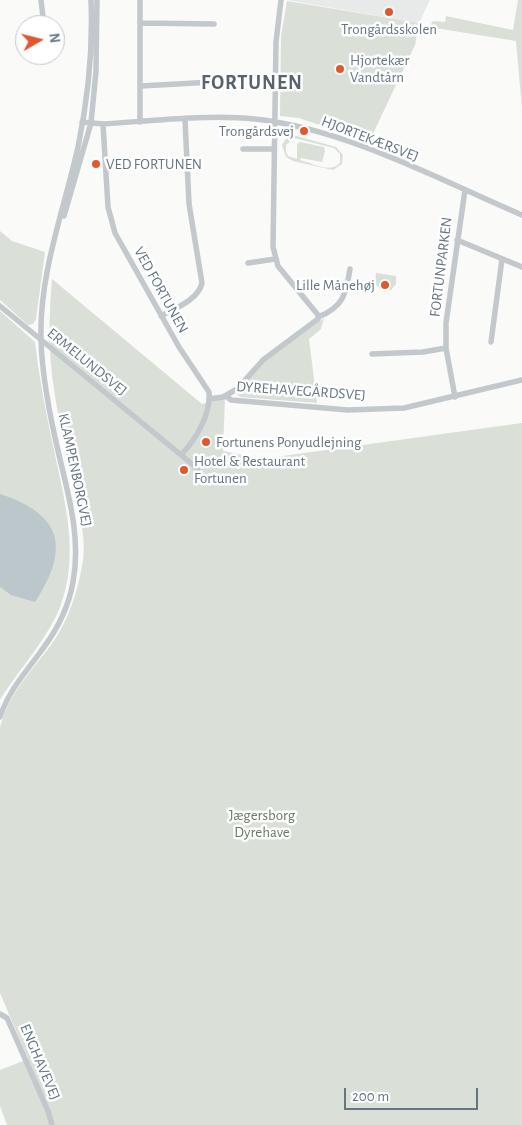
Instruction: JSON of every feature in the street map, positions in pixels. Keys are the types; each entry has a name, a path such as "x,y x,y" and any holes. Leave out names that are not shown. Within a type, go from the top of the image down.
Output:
{"street":[{"path":"41,0 43,15"},
{"name":"KLAMPENBORGVEJ","path":"0,717 22,675 45,646 60,620 68,602 76,566 76,532 47,394 41,340 41,309 82,122 90,47 91,0"},
{"name":"KLAMPENBORGVEJ","path":"56,239 79,170 91,123 96,71 97,0"},
{"path":"140,0 140,122"},
{"path":"281,0 276,33 273,247 275,259 318,317"},
{"path":"141,23 214,24"},
{"path":"141,86 213,82"},
{"name":"HJORTEKÆRSVEJ","path":"82,122 103,124 232,118 275,122 346,139 522,215"},
{"path":"161,316 192,299 198,293 202,283 189,204 185,120"},
{"name":"VED FORTUNEN","path":"103,124 110,220 115,233 161,316 207,387 210,398"},
{"path":"243,149 274,149"},
{"name":"FORTUNPARKEN","path":"456,397 446,348 446,323 465,190"},
{"path":"457,240 522,268"},
{"path":"248,263 275,259"},
{"path":"491,342 502,259"},
{"path":"198,469 182,454 198,435 210,398 226,396 237,390 263,360 343,299 350,269"},
{"name":"ERMELUNDSVEJ","path":"0,306 182,454"},
{"path":"372,354 446,348"},
{"name":"DYREHAVEGÅRDSVEJ","path":"226,396 231,400 348,410 412,407 522,380"},
{"name":"ENGHAVEVEJ","path":"0,1014 7,1018 52,1125"}],"shaded area":[{"name":"Trongårdsskolen","path":"287,0 430,0 419,23"},
{"path":"0,494 21,502 37,512 48,523 54,536 56,550 53,566 35,602 11,595 0,587"}],"green space":[{"path":"518,0 522,0 522,109 516,41 429,27 433,21 445,22 446,16 513,30"},
{"path":"287,1 419,23 415,45 369,142 299,118 280,116 281,36"},
{"path":"293,135 336,147 343,155 342,164 333,170 293,161 286,157 282,145 285,140","holes":["294,138 334,148 340,154 340,163 331,168 321,167 300,160 301,158 322,162 325,151 324,147 300,142 297,144 297,159 288,156 286,152 286,145"]},
{"path":"0,231 12,241 45,252 36,319 33,324 28,325 0,300"},
{"path":"376,273 396,276 396,284 391,290 382,290 375,284"},
{"name":"Jægersborg Dyrehave","path":"52,279 202,404 225,397 223,451 261,459 522,423 522,1125 7,1125 0,1106 0,1070 28,1059 0,993 0,728 14,694 63,626 75,594 84,552 81,520 61,429 52,375 50,306"},
{"path":"0,311 35,342 43,396 66,509 70,548 66,587 60,607 48,631 0,700"},
{"path":"324,318 321,329 309,339 317,403 240,397 236,393 259,366"}],"place":[{"name":"Trongårdsskolen","path":"389,12"},
{"name":"Hjortekær Vandtårn","path":"340,69"},
{"name":"Trongårdsvej","path":"304,131"},
{"name":"VED FORTUNEN","path":"96,164"},
{"name":"Lille Månehøj","path":"385,285"},
{"name":"Fortunens Ponyudlejning","path":"206,442"},
{"name":"Hotel & Restaurant Fortunen","path":"184,470"}],"district":[{"name":"FORTUNEN","path":"252,83"}]}
